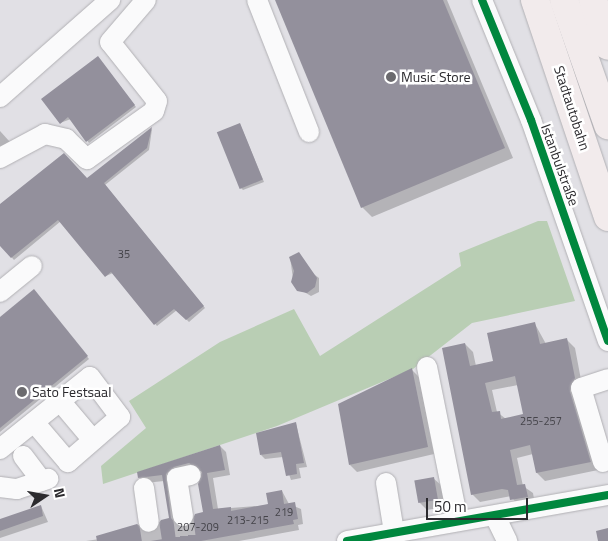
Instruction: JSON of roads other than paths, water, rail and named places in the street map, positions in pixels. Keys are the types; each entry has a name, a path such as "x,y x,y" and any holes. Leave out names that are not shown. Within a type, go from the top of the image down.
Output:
{"highway":[{"path":"516,0 559,68"},
{"name":"Stadtautobahn","path":"534,0 559,68 608,218"},
{"name":"Stadtautobahn","path":"564,0 608,125"},
{"path":"592,0 608,46"}],"street":[{"path":"0,97 110,0"},
{"path":"0,158 45,134 66,139 87,160 154,111 157,101 110,42 146,0"},
{"path":"257,0 308,132"},
{"name":"Istanbulstraße","path":"482,0 531,120 608,341"},
{"path":"0,292 32,266"},
{"path":"427,367 458,521"},
{"path":"0,449 90,377 120,417 68,462 34,422"},
{"path":"603,462 581,388 608,378"},
{"path":"60,402 93,440"},
{"path":"0,487 16,489 45,480 23,456"},
{"path":"182,516 177,478 191,475"},
{"path":"386,483 394,532"},
{"path":"144,488 149,522"},
{"path":"347,541 394,532 420,534 458,521 608,495"},
{"path":"495,516 507,541"}],"tunnel":[{"path":"183,516 186,541"},
{"path":"149,522 152,541"}],"place":[{"name":"Music Store","path":"391,77"},
{"name":"Sato Festsaal","path":"22,392"}]}
